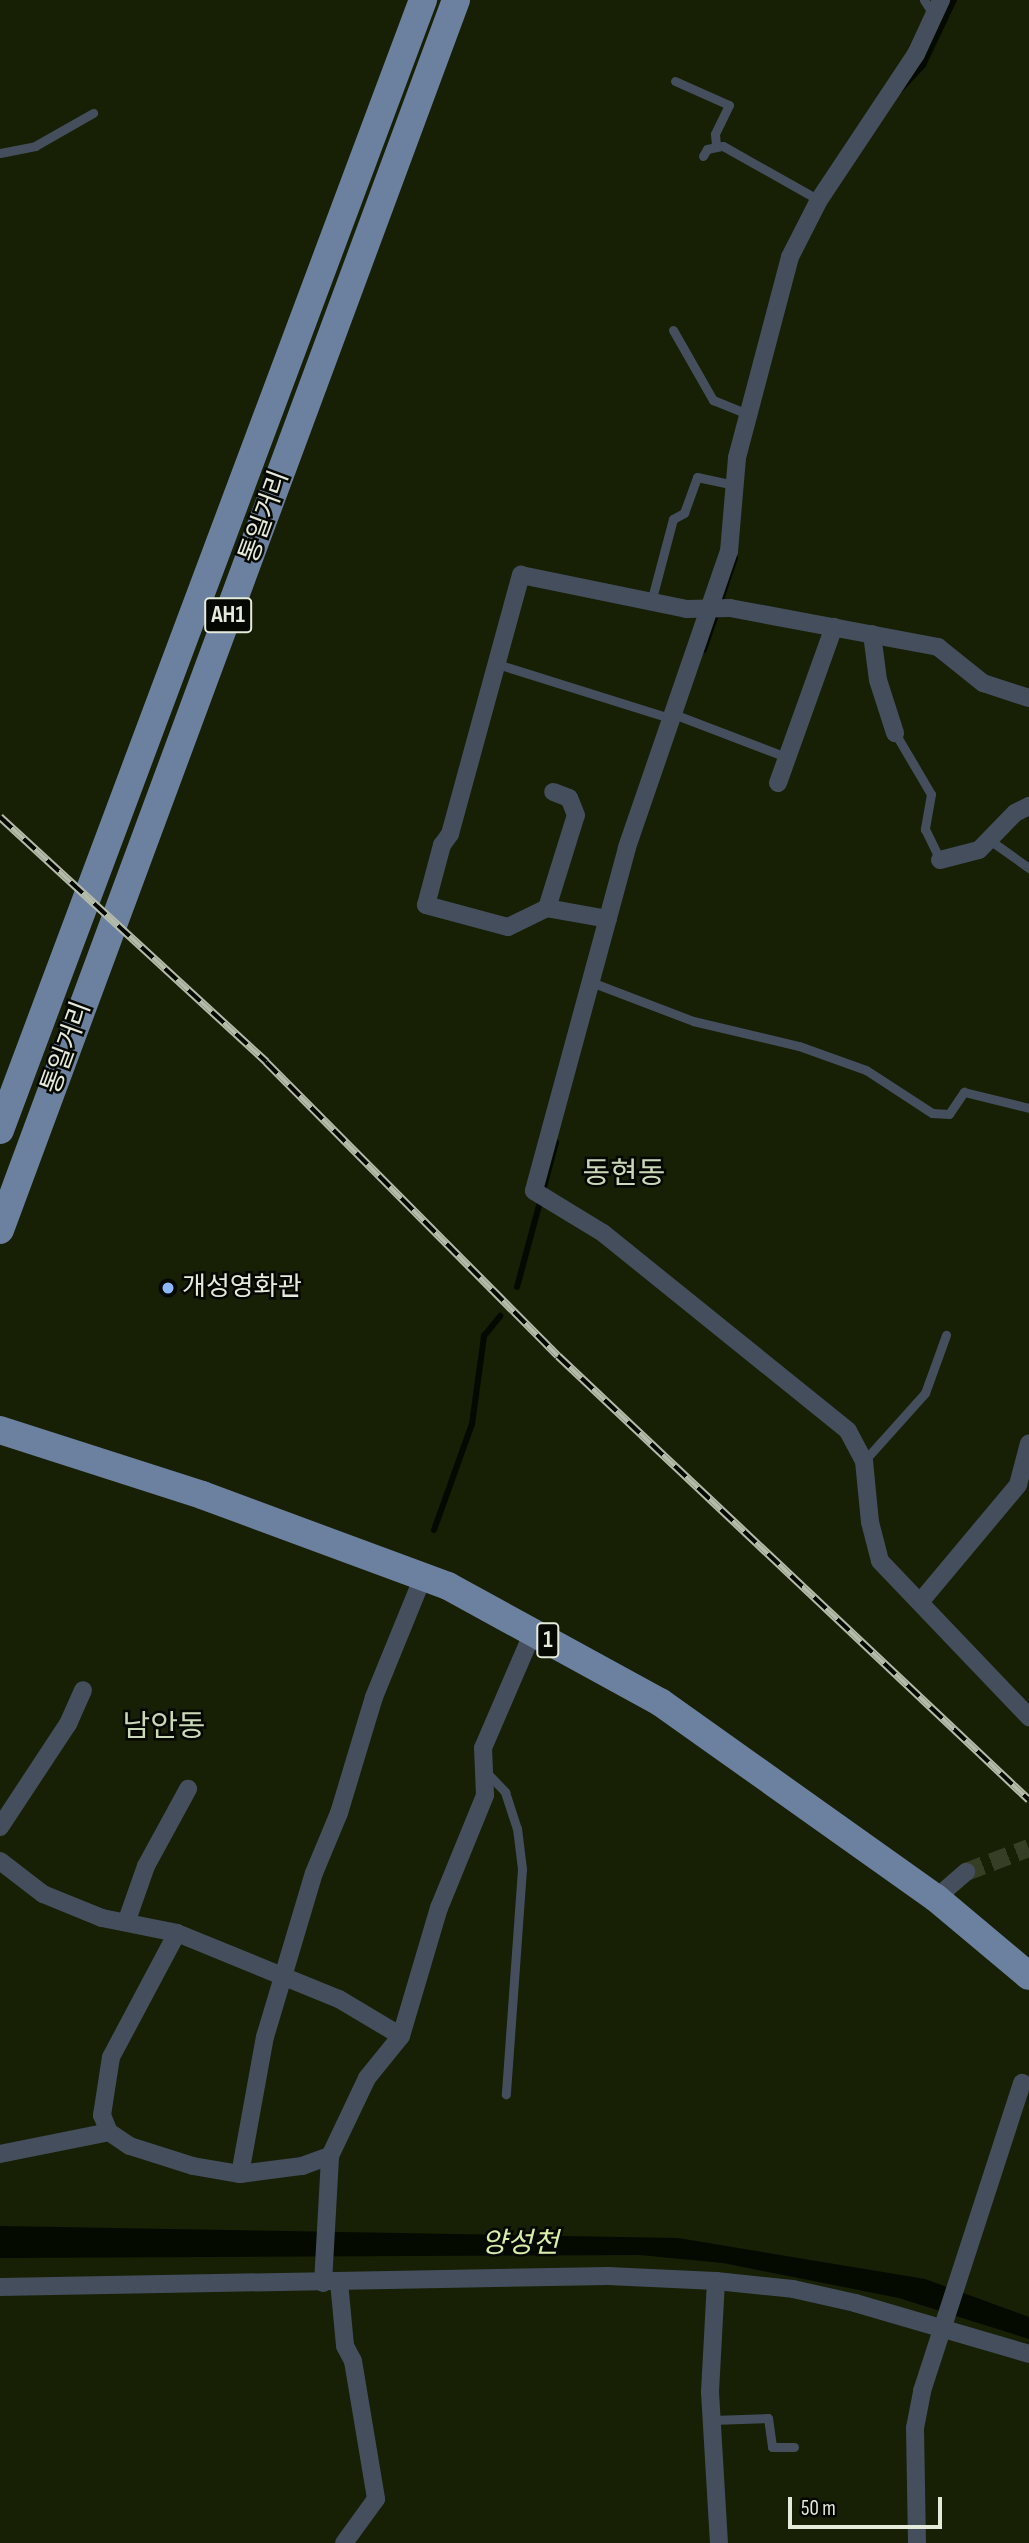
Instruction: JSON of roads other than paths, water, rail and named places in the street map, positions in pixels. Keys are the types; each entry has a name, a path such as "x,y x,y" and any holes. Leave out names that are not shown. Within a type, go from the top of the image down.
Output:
{"main road":[{"name":"통일거리","path":"0,1130 423,0"},
{"name":"통일거리","path":"0,1230 456,0"},
{"name":"1","path":"0,1430 202,1495 423,1577 533,1632 660,1702 936,1898 1029,1976"}],"street":[{"path":"933,4 916,54 819,200 790,257 747,414 729,551 711,611 698,631 675,716 608,919 595,984 534,1191 544,1200 603,1233 803,1391 848,1431 864,1461 870,1522 880,1561 1029,1717"},
{"path":"608,919 547,908 508,927 426,905 442,845 450,834 494,663 521,575 651,601 711,611 730,608 938,647 983,683 1029,698"},
{"path":"778,783 834,627"},
{"path":"872,634 877,680 895,733"},
{"path":"547,908 576,815 569,798 552,792"},
{"path":"940,860 960,858 991,841 1015,813 1029,806"},
{"path":"920,1601 1018,1485 1029,1443"},
{"path":"240,2174 265,2037 283,1978 374,1697 423,1577"},
{"path":"344,2543 376,2499 353,2361 345,2346 328,2279 323,2226 330,2155 367,2078 401,2036 439,1908 485,1795 483,1748 533,1632"},
{"path":"0,1827 68,1724 83,1690"},
{"path":"127,1920 146,1866 188,1789"},
{"path":"0,1861 43,1895 102,1917 127,1920 177,1933 339,1999 401,2036"},
{"path":"936,1898 966,1872"},
{"path":"177,1933 111,2057 102,2115 109,2132 130,2146 240,2174 302,2166 330,2155"},
{"path":"917,2543 915,2428 922,2391 1022,2083"},
{"path":"0,2154 109,2132"},
{"path":"0,2287 608,2276 716,2281 793,2289 945,2324 1029,2354"},
{"path":"716,2281 712,2420 719,2543"}],"lane":[{"path":"675,81 729,105 715,134 716,145"},
{"path":"0,153 35,146 93,113"},
{"path":"716,145 743,155 819,200"},
{"path":"703,156 716,145"},
{"path":"673,330 713,400 747,414"},
{"path":"651,601 673,519 684,513 697,477 736,485"},
{"path":"494,663 675,716 786,757"},
{"path":"895,733 931,794 925,829 940,860"},
{"path":"991,841 1029,869"},
{"path":"595,984 692,1021 799,1046 866,1070 932,1113 949,1114 964,1092 1028,1106"},
{"path":"864,1461 925,1392 946,1335"},
{"path":"486,1772 505,1792 517,1828 522,1869 506,2094"},
{"path":"712,2420 768,2418 772,2447 794,2447"}],"water":[{"name":"양성천","path":"0,2226 678,2238 925,2279 1029,2317 1029,2339 899,2298 723,2263 640,2255 0,2258"}],"waterway":[{"path":"898,92 923,65 954,0"},
{"path":"704,650 735,558"},
{"path":"517,1287 556,1142"},
{"path":"434,1530 472,1424 484,1336 500,1316"}],"tunnel":[{"path":"966,1872 1029,1848"}],"railway":[{"path":"0,817 266,1062 558,1356 1029,1800"}],"place":[{"name":"개성영화관","path":"168,1288"}],"district":[{"name":"동현동","path":"624,1174"},
{"name":"남안동","path":"164,1727"}]}
